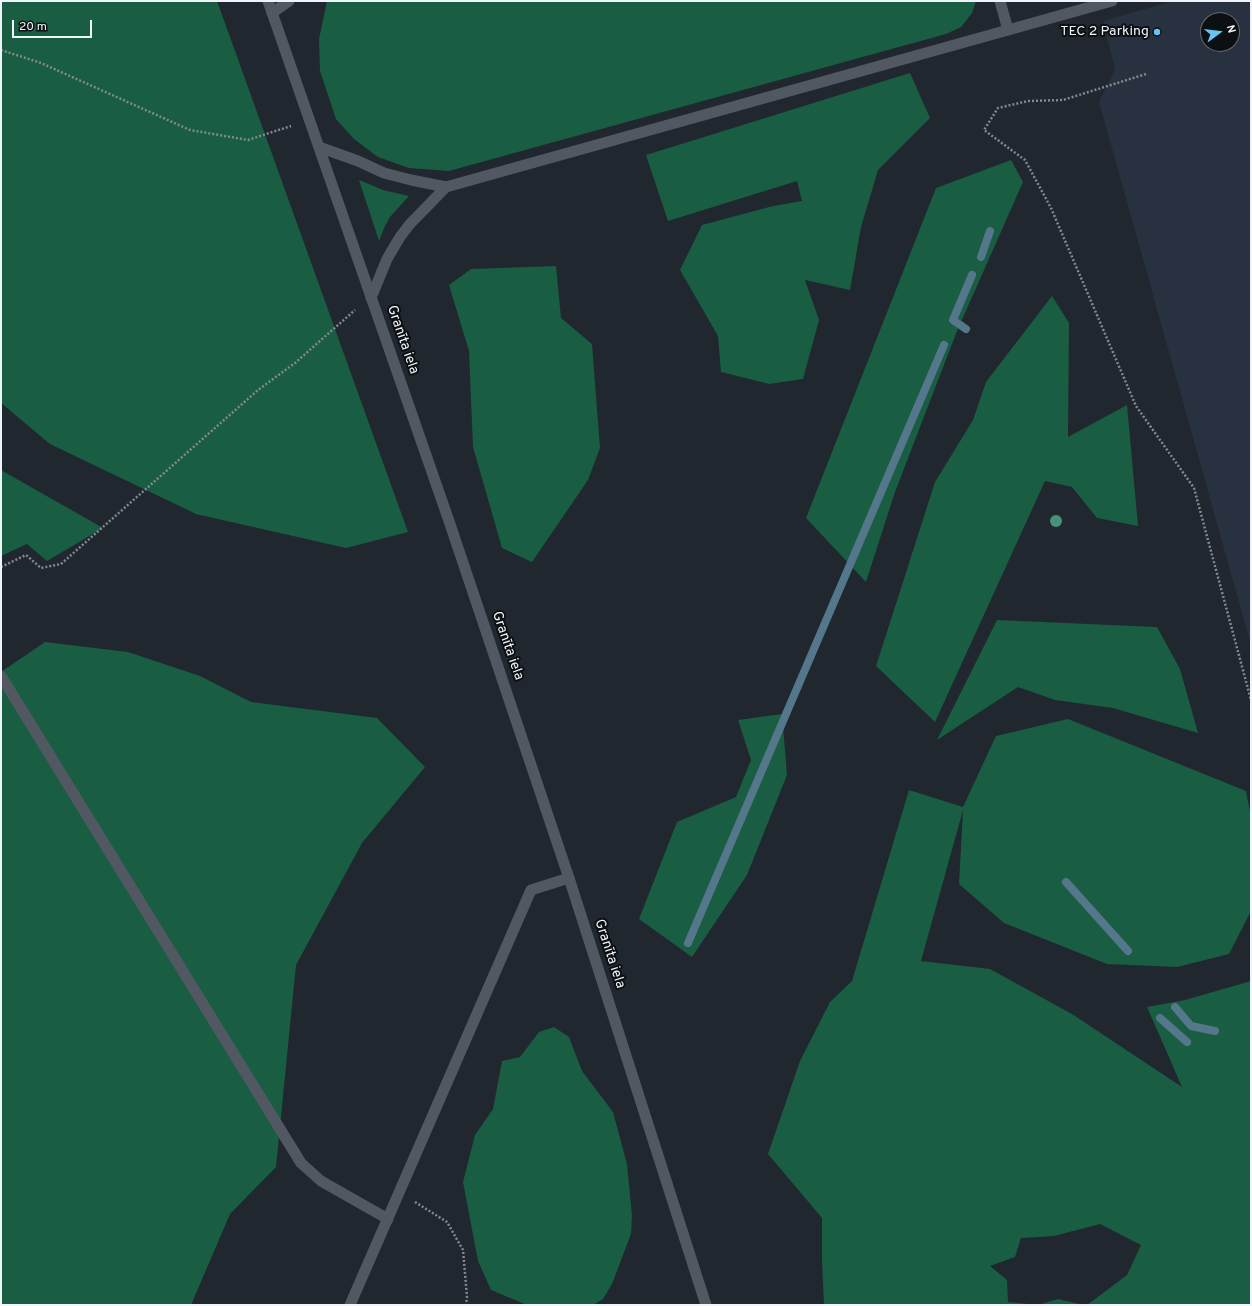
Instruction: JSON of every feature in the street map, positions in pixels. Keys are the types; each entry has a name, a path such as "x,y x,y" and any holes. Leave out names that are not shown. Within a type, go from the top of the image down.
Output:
{"street":[{"name":"Granīta iela","path":"268,1 449,521 568,878 706,1305"},
{"path":"272,13 289,1"},
{"path":"1000,1 1008,30"},
{"path":"320,147 358,161 384,173 446,187 1112,1"},
{"path":"371,298 387,259 400,237 410,224 446,187"},
{"path":"1,676 301,1163 321,1181 388,1219"},
{"path":"350,1305 530,890 568,878"}],"path":[{"path":"1,50 41,62 190,130 248,140 310,120"},
{"path":"1146,74 1063,100 1028,101 998,108 984,130 1025,160 1051,208 1136,406 1194,488 1251,700"},
{"path":"1,567 26,555 41,568 61,564 258,390 295,363 371,298"},
{"path":"399,1192 447,1222 463,1250 467,1297 466,1305"}],"shaded area":[{"path":"1173,1 1251,1 1251,645 1099,102 1115,69 1103,21"}],"green space":[{"path":"1,1 217,1 408,532 346,548 196,514 50,444 1,403"},
{"path":"327,1 976,1 972,13 961,27 946,34 449,171 409,168 378,157 354,139 336,119 320,71 319,39"},
{"path":"910,73 930,118 878,170 861,227 850,290 805,280 819,320 803,379 769,384 721,372 718,336 680,270 702,225 773,206 802,201 797,181 668,221 646,155"},
{"path":"1011,160 1023,182 957,331 895,492 866,582 806,518 936,188"},
{"path":"359,180 383,190 409,196 390,217 379,241"},
{"path":"556,266 561,318 592,344 600,448 588,480 532,562 502,548 473,447 469,351 449,285 471,269"},
{"path":"1052,296 1069,323 1068,437 1127,405 1138,526 1097,518 1072,487 1045,481 935,722 876,666 935,482 973,420 986,382"},
{"path":"1,470 103,528 47,561 27,544 1,556"},
{"path":"997,620 1157,627 1180,669 1198,733 1113,708 1055,700 1018,687 937,740"},
{"path":"45,642 128,652 200,676 251,702 377,718 425,767 362,843 296,965 276,1167 230,1214 191,1305 1,1305 1,672"},
{"path":"782,714 787,775 747,875 692,957 639,919 677,822 736,797 751,760 738,720"},
{"path":"1068,719 1246,791 1251,817 1251,911 1229,954 1177,967 1107,964 1004,923 959,884 963,810 921,961 990,969 1072,1014 1182,1087 1147,1007 1185,1000 1251,981 1251,1305 1087,1305 1127,1275 1141,1245 1100,1224 1054,1236 1021,1238 1015,1257 990,1266 1007,1280 1008,1302 1038,1305 824,1305 822,1218 768,1154 800,1061 830,1002 852,981 909,790 963,807 996,736"},
{"path":"554,1027 569,1037 582,1071 613,1112 627,1164 632,1216 631,1234 612,1284 603,1299 593,1305 527,1305 491,1290 478,1261 463,1182 475,1135 493,1109 502,1061 520,1057 539,1032"},
{"path":"1058,1299 1084,1305 1038,1305"}],"waterway":[{"path":"981,257 990,231"},
{"path":"966,329 953,320 972,275"},
{"path":"688,943 944,345"},
{"path":"1066,882 1128,951"},
{"path":"1175,1007 1191,1026 1215,1031"},
{"path":"1160,1018 1187,1042"}],"place":[{"name":"TEC 2 Parking","path":"1157,32"}]}
